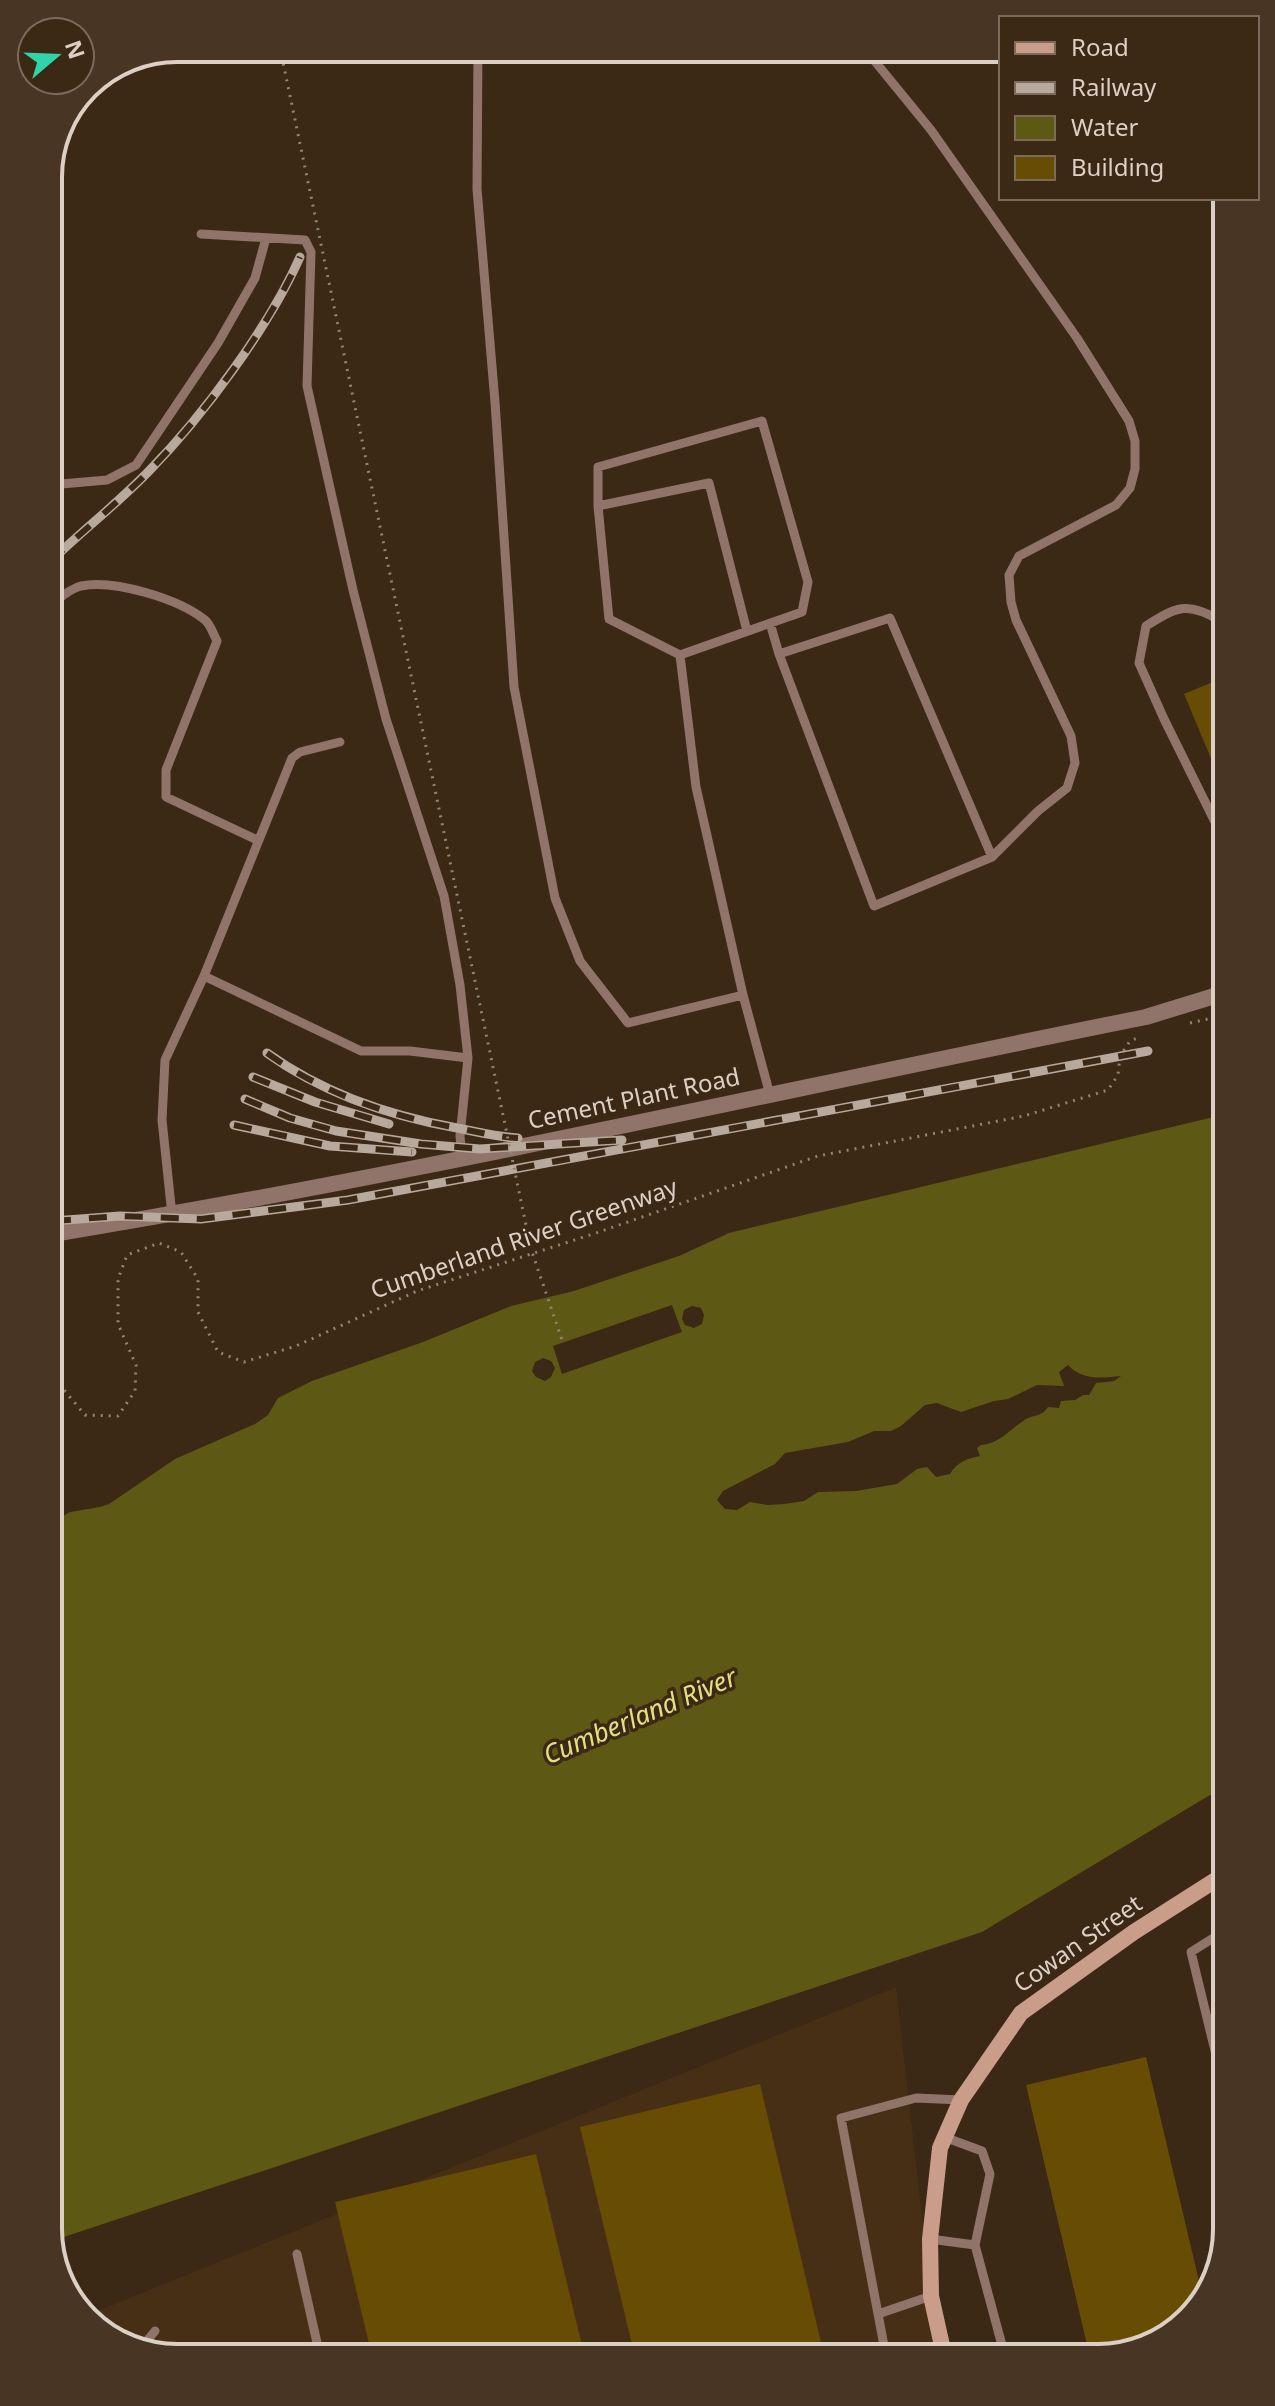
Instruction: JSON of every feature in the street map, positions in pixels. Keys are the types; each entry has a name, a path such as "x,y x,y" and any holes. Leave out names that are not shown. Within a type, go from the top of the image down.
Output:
{"street":[{"name":"Cement Plant Road","path":"62,1233 172,1215 770,1095 1146,1017 1213,996"},
{"name":"Cowan Street","path":"942,2344 931,2296 930,2239 940,2148 961,2100 1021,2013 1134,1932 1213,1882"}],"lane":[{"path":"478,62 477,189 514,687 555,898 580,961 628,1023 743,995"},
{"path":"770,623 874,906 992,857 1038,811 1067,788 1075,763 1071,736 1016,620 1009,575 1019,556 1116,505 1130,488 1135,469 1135,441 1129,421 1077,338 931,130 875,62"},
{"path":"201,234 305,240 311,252 307,386 386,719 444,896 460,985 468,1058 460,1136 462,1158"},
{"path":"62,484 107,480 136,465 218,343 255,278 266,238"},
{"path":"762,421 808,582 802,612 770,623 680,655 609,619 598,506 598,467 762,421"},
{"path":"598,506 709,483 747,631"},
{"path":"62,598 77,587 92,584 121,587 179,604 208,622 217,641 166,770 166,797 257,840"},
{"path":"1213,616 1198,607 1173,609 1146,626 1139,663 1213,818"},
{"path":"779,654 890,618 992,857"},
{"path":"680,655 696,787 743,995 770,1095"},
{"path":"172,1215 162,1120 165,1060 204,976 292,758 300,752 340,742"},
{"path":"204,976 361,1051 410,1051 468,1058"},
{"path":"1213,1938 1191,1952 1213,2043"},
{"path":"884,2344 841,2118 916,2098 961,2100"},
{"path":"944,2137 982,2151 990,2174 975,2245 1002,2344"},
{"path":"930,2239 975,2245"},
{"path":"297,2254 317,2344"},
{"path":"878,2314 931,2296"},
{"path":"148,2340 155,2331"}],"path":[{"path":"283,62 531,1249 563,1343"},
{"path":"1182,1025 1213,1018"},
{"name":"Cumberland River Greenway","path":"62,1388 85,1415 118,1416 135,1391 136,1365 118,1324 118,1279 127,1255 159,1243 181,1252 198,1279 198,1312 218,1352 244,1362 296,1346 417,1291 818,1156 1024,1116 1108,1090 1118,1075 1120,1056 1130,1041 1143,1035"}],"shaded area":[{"path":"896,1987 936,2344 170,2344 126,2332 97,2311"}],"water":[{"name":"Cumberland River","path":"1213,1117 1213,1793 982,1932 63,2237 62,1517 70,1512 109,1504 175,1459 255,1424 268,1415 278,1398 312,1381 423,1342 511,1306 574,1291 679,1256 729,1233","holes":["672,1305 682,1332 562,1374 553,1346","692,1306 701,1308 704,1315 702,1324 694,1328 685,1325 682,1319 684,1310","543,1358 551,1361 555,1368 545,1381 532,1371 535,1362","1068,1365 1086,1376 1121,1376 1114,1381 1096,1383 1089,1395 1061,1401 1059,1408 1048,1407 1041,1414 1026,1419 1000,1439 981,1445 977,1448 980,1456 963,1461 950,1474 936,1477 927,1467 917,1469 897,1484 856,1491 818,1492 804,1501 784,1504 750,1502 737,1510 725,1509 717,1500 723,1491 775,1464 785,1453 848,1442 874,1431 891,1431 925,1405 937,1403 961,1412 1008,1399 1037,1385 1064,1386 1059,1372"]}],"building":[{"path":"1213,682 1213,763 1184,694"},
{"path":"1146,2057 1199,2283 1184,2305 1162,2325 1120,2342 1087,2344 1026,2085"},
{"path":"760,2084 821,2344 632,2344 580,2127"},
{"path":"536,2154 582,2344 369,2344 335,2202"}],"railway":[{"path":"62,551 137,483 191,424 253,341 300,257"},
{"path":"62,1220 120,1216 201,1219 348,1200 1148,1051"},
{"path":"267,1053 334,1092 382,1110 432,1123 518,1138"},
{"path":"253,1077 315,1102 389,1124"},
{"path":"245,1099 290,1118 336,1131 421,1144 480,1149 622,1140"},
{"path":"234,1125 330,1146 412,1152"}]}
